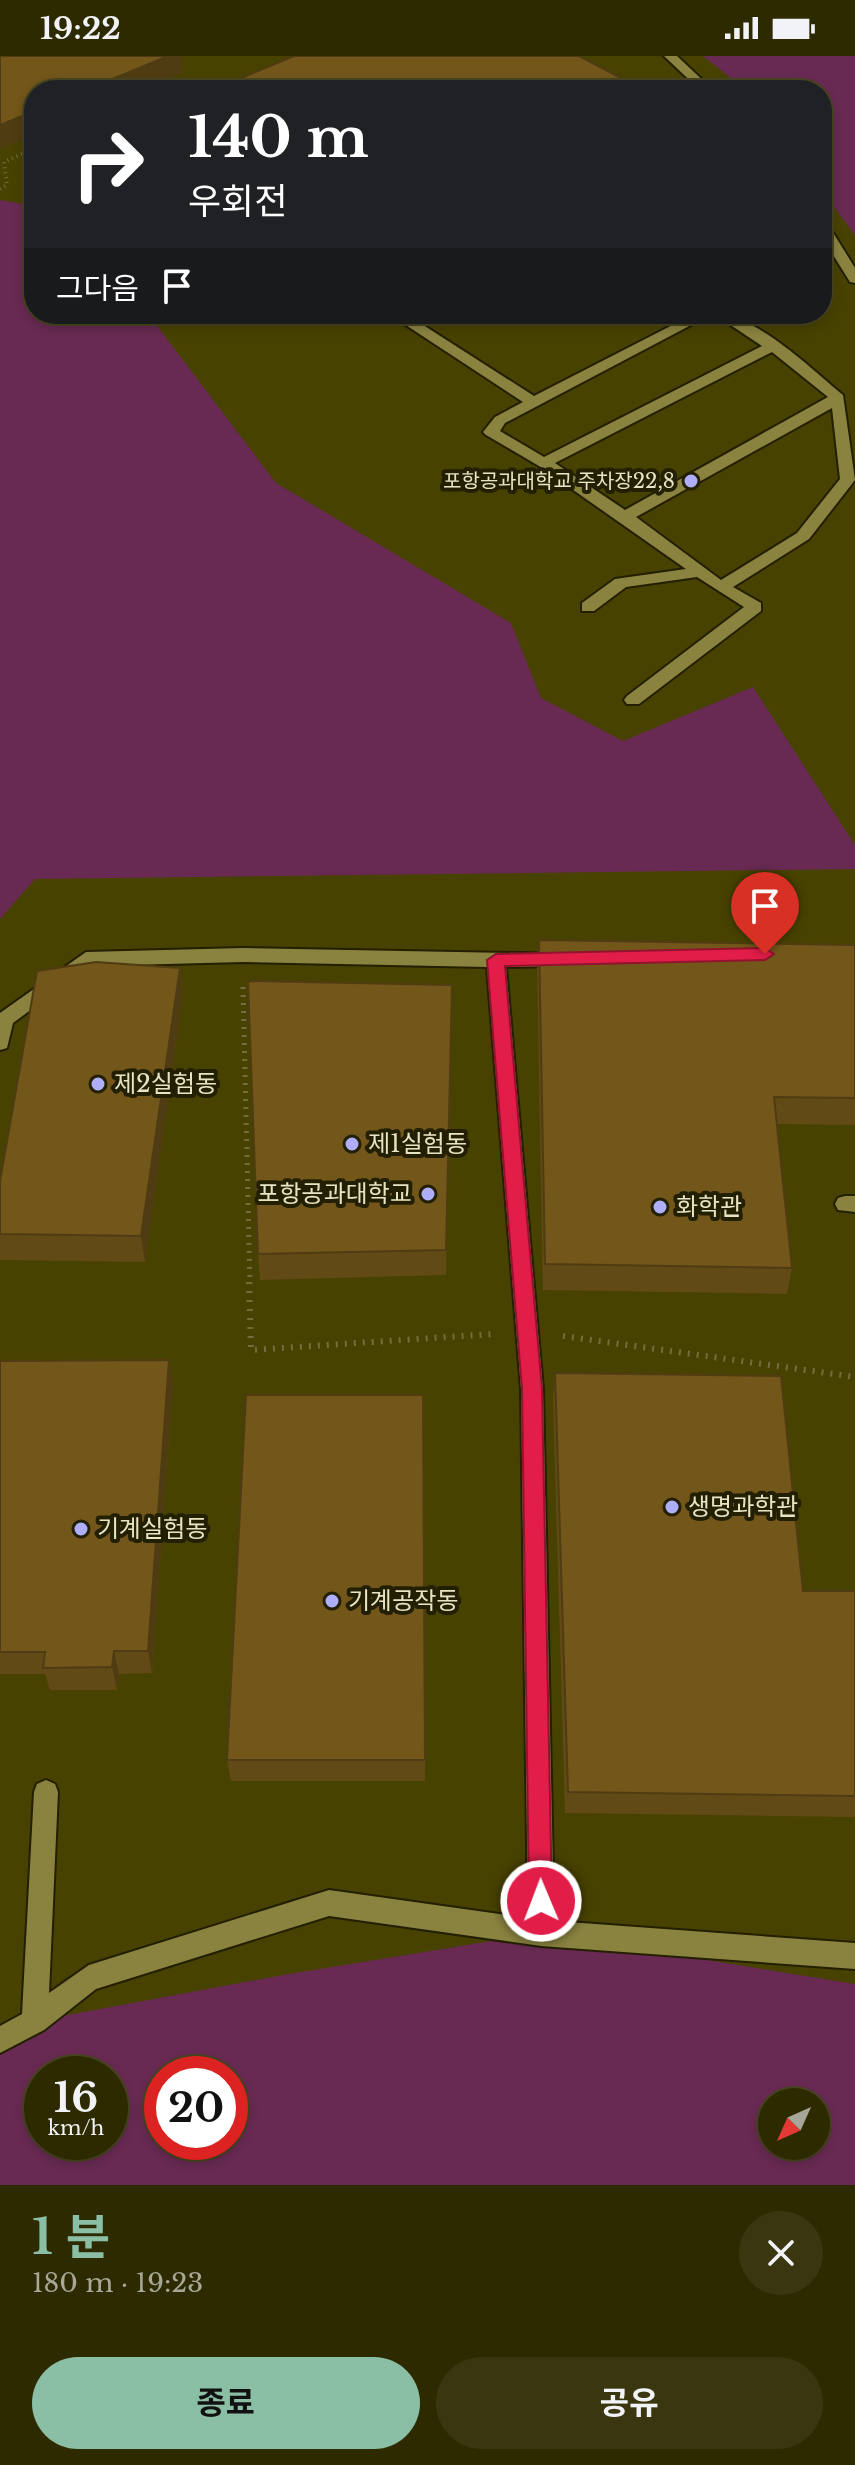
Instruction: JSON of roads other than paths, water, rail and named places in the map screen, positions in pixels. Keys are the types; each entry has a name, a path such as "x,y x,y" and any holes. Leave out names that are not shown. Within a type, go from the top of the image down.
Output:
{"street":[{"path":"670,56 696,80"},
{"path":"832,239 855,279"},
{"path":"832,248 837,245"},
{"path":"412,324 534,403"},
{"path":"633,700 755,607 721,587 544,463 491,432 500,420 686,324"},
{"path":"721,587 803,536 848,479 838,398 773,346 737,324"},
{"path":"544,463 773,346"},
{"path":"625,517 838,398"},
{"path":"588,607 621,583 700,572"},
{"path":"0,1043 4,1020 86,959 243,955 496,960 590,958"},
{"path":"496,960 532,1405 541,1933"},
{"path":"35,2021 46,1792"},
{"path":"0,2040 35,2021 89,1978 329,1903 541,1933 855,1956"}],"place":[{"name":"포항공과대학교 주차장22,8","path":"691,481"},
{"name":"제2실험동","path":"98,1084"},
{"name":"제1실험동","path":"352,1144"},
{"name":"포항공과대학교","path":"428,1194"},
{"name":"화학관","path":"660,1207"},
{"name":"생명과학관","path":"672,1507"},
{"name":"기계실험동","path":"81,1529"},
{"name":"기계공작동","path":"332,1601"}]}
